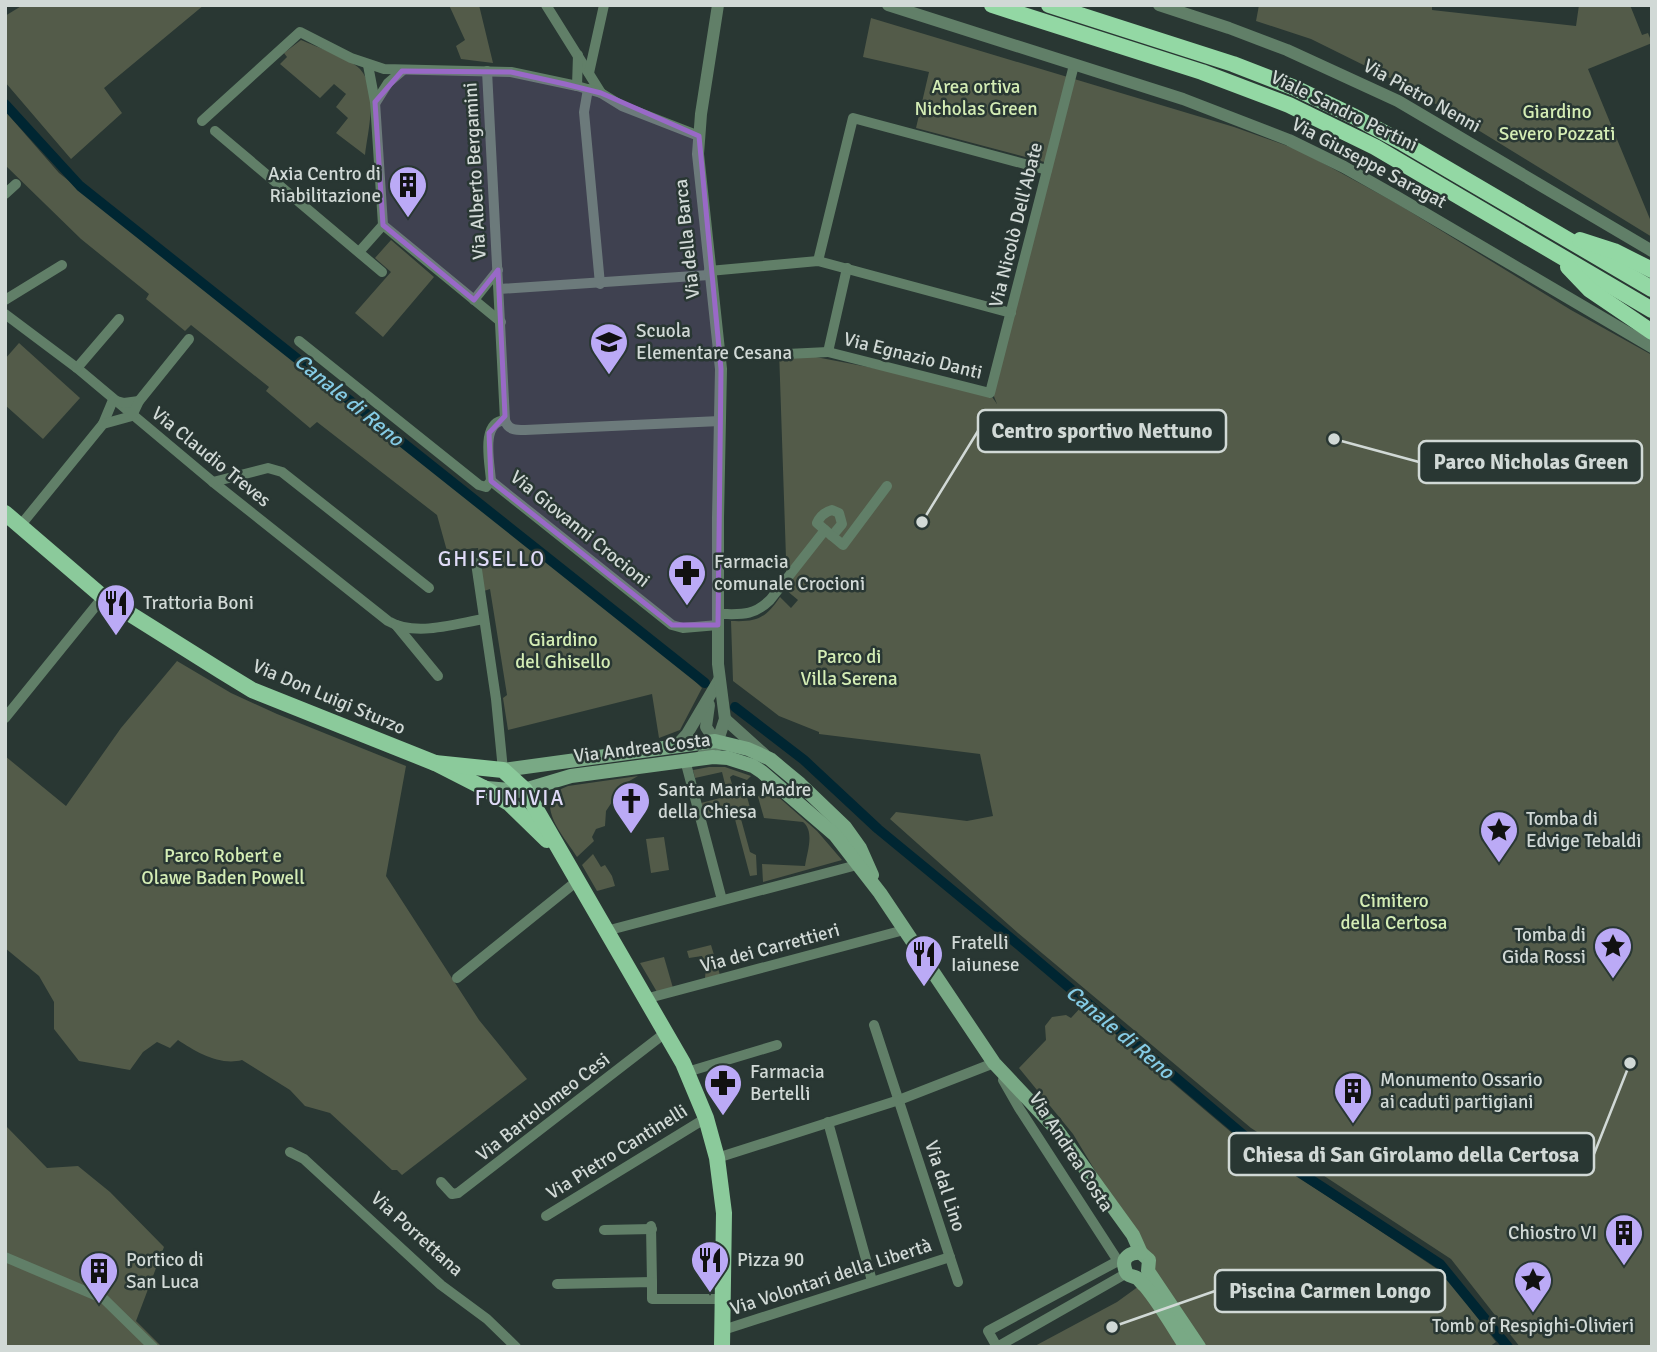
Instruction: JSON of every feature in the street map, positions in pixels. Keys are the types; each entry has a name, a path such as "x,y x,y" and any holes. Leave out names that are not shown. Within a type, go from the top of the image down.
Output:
{"highway":[{"name":"Viale Sandro Pertini","path":"992,5 1202,72 1289,105 1375,147 1652,310"},
{"name":"Viale Sandro Pertini","path":"1049,5 1233,64 1295,88 1367,123 1652,289"},
{"path":"1550,230 1614,251 1652,270"},
{"path":"1551,251 1590,290 1652,332"}],"main road":[{"name":"Via Don Luigi Sturzo","path":"6,513 103,597 252,690 435,763 482,787"},
{"name":"Via Andrea Costa","path":"503,770 715,741 748,749 770,759 832,812 860,848 880,893"},
{"name":"Via Andrea Costa","path":"482,787 524,790 571,776 700,758 728,758 753,766 770,778 835,835 880,893 994,1063 1057,1130 1096,1184 1132,1265 1186,1347"},
{"name":"Via Don Luigi Sturzo","path":"435,763 503,770"},
{"path":"503,770 536,806 562,858 687,1072 706,1118 717,1158 724,1213 722,1338"},
{"path":"482,787 502,798 524,816 562,858"},
{"name":"Via Andrea Costa","path":"1132,1265 1199,1347"}],"street":[{"path":"546,5 601,93"},
{"path":"589,73 604,5"},
{"name":"Via della Barca","path":"718,5 699,136 699,175 719,339 718,620 719,679 725,719"},
{"name":"Via Giuseppe Saragat","path":"888,5 1236,118 1311,151 1387,191 1652,347"},
{"name":"Via Pietro Nenni","path":"1159,5 1287,50 1398,101 1652,251"},
{"path":"202,121 300,32 368,65 402,71 511,72 577,86 601,93 622,106 699,136"},
{"path":"578,54 586,54 596,48"},
{"path":"577,86 578,54"},
{"path":"359,252 383,225 376,102 368,65"},
{"name":"Via Nicolò Dell'Abate","path":"990,393 1074,65"},
{"path":"376,102 388,83 402,71"},
{"name":"Via Alberto Bergamini","path":"487,71 505,419"},
{"path":"588,89 584,112 600,284"},
{"path":"818,261 853,118 1047,170"},
{"path":"215,131 383,272"},
{"path":"5,194 16,184"},
{"path":"383,225 500,322"},
{"path":"499,289 600,284 818,261 1011,313"},
{"path":"5,300 62,265"},
{"name":"Via Egnazio Danti","path":"828,352 847,268"},
{"path":"474,300 498,271"},
{"name":"Via Claudio Treves","path":"5,314 77,368 214,482 395,625 438,676"},
{"path":"77,368 119,319"},
{"path":"103,424 132,415 139,401 189,339"},
{"name":"Via Giovanni Crocioni","path":"299,341 479,485 486,487 491,481 671,625 683,628 759,611 829,533 843,545 887,486"},
{"name":"Via Egnazio Danti","path":"787,354 828,352 990,393"},
{"path":"20,526 103,424 113,400 124,403 139,401"},
{"path":"491,481 489,433 495,423 505,419 512,429 525,430 720,421"},
{"path":"214,482 268,468 282,472 429,588"},
{"path":"475,563 499,722 503,770"},
{"path":"5,718 103,597"},
{"path":"395,625 416,629 484,619"},
{"name":"Via della Barca","path":"676,746 687,734 719,679"},
{"name":"Via della Barca","path":"710,697 706,727 728,758"},
{"path":"700,758 722,731 725,719 770,759"},
{"path":"685,760 722,900"},
{"path":"607,931 857,865"},
{"path":"457,978 577,881"},
{"name":"Via dei Carrettieri","path":"645,999 904,930"},
{"name":"Via dal Lino","path":"874,1025 958,1282"},
{"name":"Via Bartolomeo Cesi","path":"441,1182 452,1194 458,1193 665,1033"},
{"path":"687,1072 777,1045"},
{"path":"717,1158 899,1100 994,1063"},
{"name":"Via Andrea Costa","path":"994,1063 1020,1108 1132,1265"},
{"name":"Via Pietro Cantinelli","path":"546,1216 706,1118"},
{"path":"828,1122 872,1281"},
{"name":"Via Porrettana","path":"290,1152 304,1159 441,1285 487,1319 512,1340 516,1347"},
{"path":"604,1230 651,1227 652,1299 723,1300"},
{"name":"Via Volontari della Libertà","path":"722,1338 872,1281 950,1256"},
{"path":"5,1257 104,1300 153,1347"},
{"path":"1132,1265 997,1347 988,1331 1047,1299 1132,1265"},
{"path":"557,1284 652,1282"},
{"path":"1047,1299 1056,1313"}],"highlighted area":[{"path":"402,71 511,72 601,93 699,136 721,369 718,625 672,625 491,481 489,433 505,416 498,270 474,300 383,225 375,102"}],"green space":[{"path":"23,5 204,5 104,88 122,113 71,159 5,82 5,16"},
{"path":"449,5 479,5 493,63 461,59 456,46 465,40"},
{"name":"Giardino Severo Pozzati","path":"1259,5 1432,5 1432,10 1576,26 1579,5 1630,5 1642,35 1648,33 1652,43 1588,69 1652,224 1652,237 1408,87 1311,39 1256,21"},
{"path":"871,18 1234,127 1299,150 1396,203 1571,310 1652,355 1652,1347 1520,1347 1451,1259 1251,1128 1018,933 890,819 896,812 967,821 993,816 980,754 819,734 779,716 733,681 731,621 760,618 780,597 791,608 798,600 786,590 779,350 931,379 990,394 997,404 993,394 1052,164 916,128 929,72 863,57"},
{"path":"301,40 349,61 360,69 366,78 371,110 365,155 336,133 348,118 336,107 346,94 334,84 320,98 280,64 287,57 284,53"},
{"name":"Giardino del Ghisello","path":"5,111 59,173 566,574 689,675 702,688 680,730 659,738 652,694 508,730 503,698 507,695 490,589 484,591 478,548 447,551 437,515 317,422 310,428 266,391 269,387 191,325 185,331 146,299 149,294 81,239 5,165"},
{"path":"391,240 434,277 383,337 355,313 391,272 375,258"},
{"path":"19,343 80,398 43,439 5,405 5,359"},
{"name":"Parco Robert e Olawe Baden Powell","path":"177,661 231,693 406,766 386,876 479,1020 527,1079 402,1175 397,1170 392,1170 330,1113 305,1106 290,1090 242,1060 217,1059 178,1040 170,1048 157,1042 143,1052 130,1070 79,1061 54,1029 54,1002 39,976 5,948 5,756 66,806 121,728"},
{"path":"725,767 751,776 747,780 733,775 730,777 735,795 746,793 752,815 741,819 750,852 756,855 757,875 750,876 732,808 705,816 701,803 728,796 722,772 695,778 693,770"},
{"path":"638,776 624,784 606,811 605,826 596,829 592,837 594,841 577,857 552,817 550,808 554,792 568,786"},
{"path":"766,786 817,831 842,860 763,882 762,864 805,866 809,837 807,826 803,822 764,818 758,797"},
{"path":"664,837 669,870 651,873 646,839"},
{"path":"593,854 601,867 605,865 615,886 597,891 582,865"},
{"path":"711,945 720,975 705,979 706,964 702,956 689,958 687,951"},
{"path":"664,957 673,988 657,992 640,963"},
{"path":"1082,1006 1245,1144 1443,1273 1496,1342 1489,1347 1033,1347 1117,1302 1157,1273 1073,1134 1019,1068 1046,1040 1045,1026 1052,1017 1066,1015 1071,1018"},
{"path":"5,1125 47,1168 78,1166 110,1192 164,1247 136,1321 162,1347 5,1347"}],"waterway":[{"name":"Canale di Reno","path":"5,104 80,186 705,683"},
{"name":"Canale di Reno","path":"735,707 804,760 878,829 1247,1138 1440,1264 1508,1347"}],"place":[{"name":"Axia Centro di Riabilitazione","path":"408,219"},
{"name":"Scuola Elementare Cesana","path":"609,376"},
{"name":"Parco Nicholas Green","path":"1334,439"},
{"name":"Centro sportivo Nettuno","path":"922,522"},
{"name":"Farmacia comunale Crocioni","path":"687,607"},
{"name":"Trattoria Boni","path":"116,637"},
{"name":"Santa Maria Madre della Chiesa","path":"631,835"},
{"name":"Tomba di Edvige Tebaldi","path":"1499,864"},
{"name":"Tomba di Gida Rossi","path":"1613,980"},
{"name":"Fratelli Iaiunese","path":"924,988"},
{"name":"Chiesa di San Girolamo della Certosa","path":"1630,1063"},
{"name":"Farmacia Bertelli","path":"723,1117"},
{"name":"Monumento Ossario ai caduti partigiani","path":"1353,1125"},
{"name":"Chiostro VI","path":"1624,1267"},
{"name":"Pizza 90","path":"710,1294"},
{"name":"Portico di San Luca","path":"99,1305"},
{"name":"Tomb of Respighi-Olivieri","path":"1533,1314"},
{"name":"Piscina Carmen Longo","path":"1112,1327"}],"district":[{"name":"GHISELLO","path":"492,559"},
{"name":"FUNIVIA","path":"520,798"}],"park label":[{"name":"Area ortiva Nicholas Green","path":"976,98"},
{"name":"Parco di Villa Serena","path":"849,668"},
{"name":"Cimitero della Certosa","path":"1394,912"}]}
